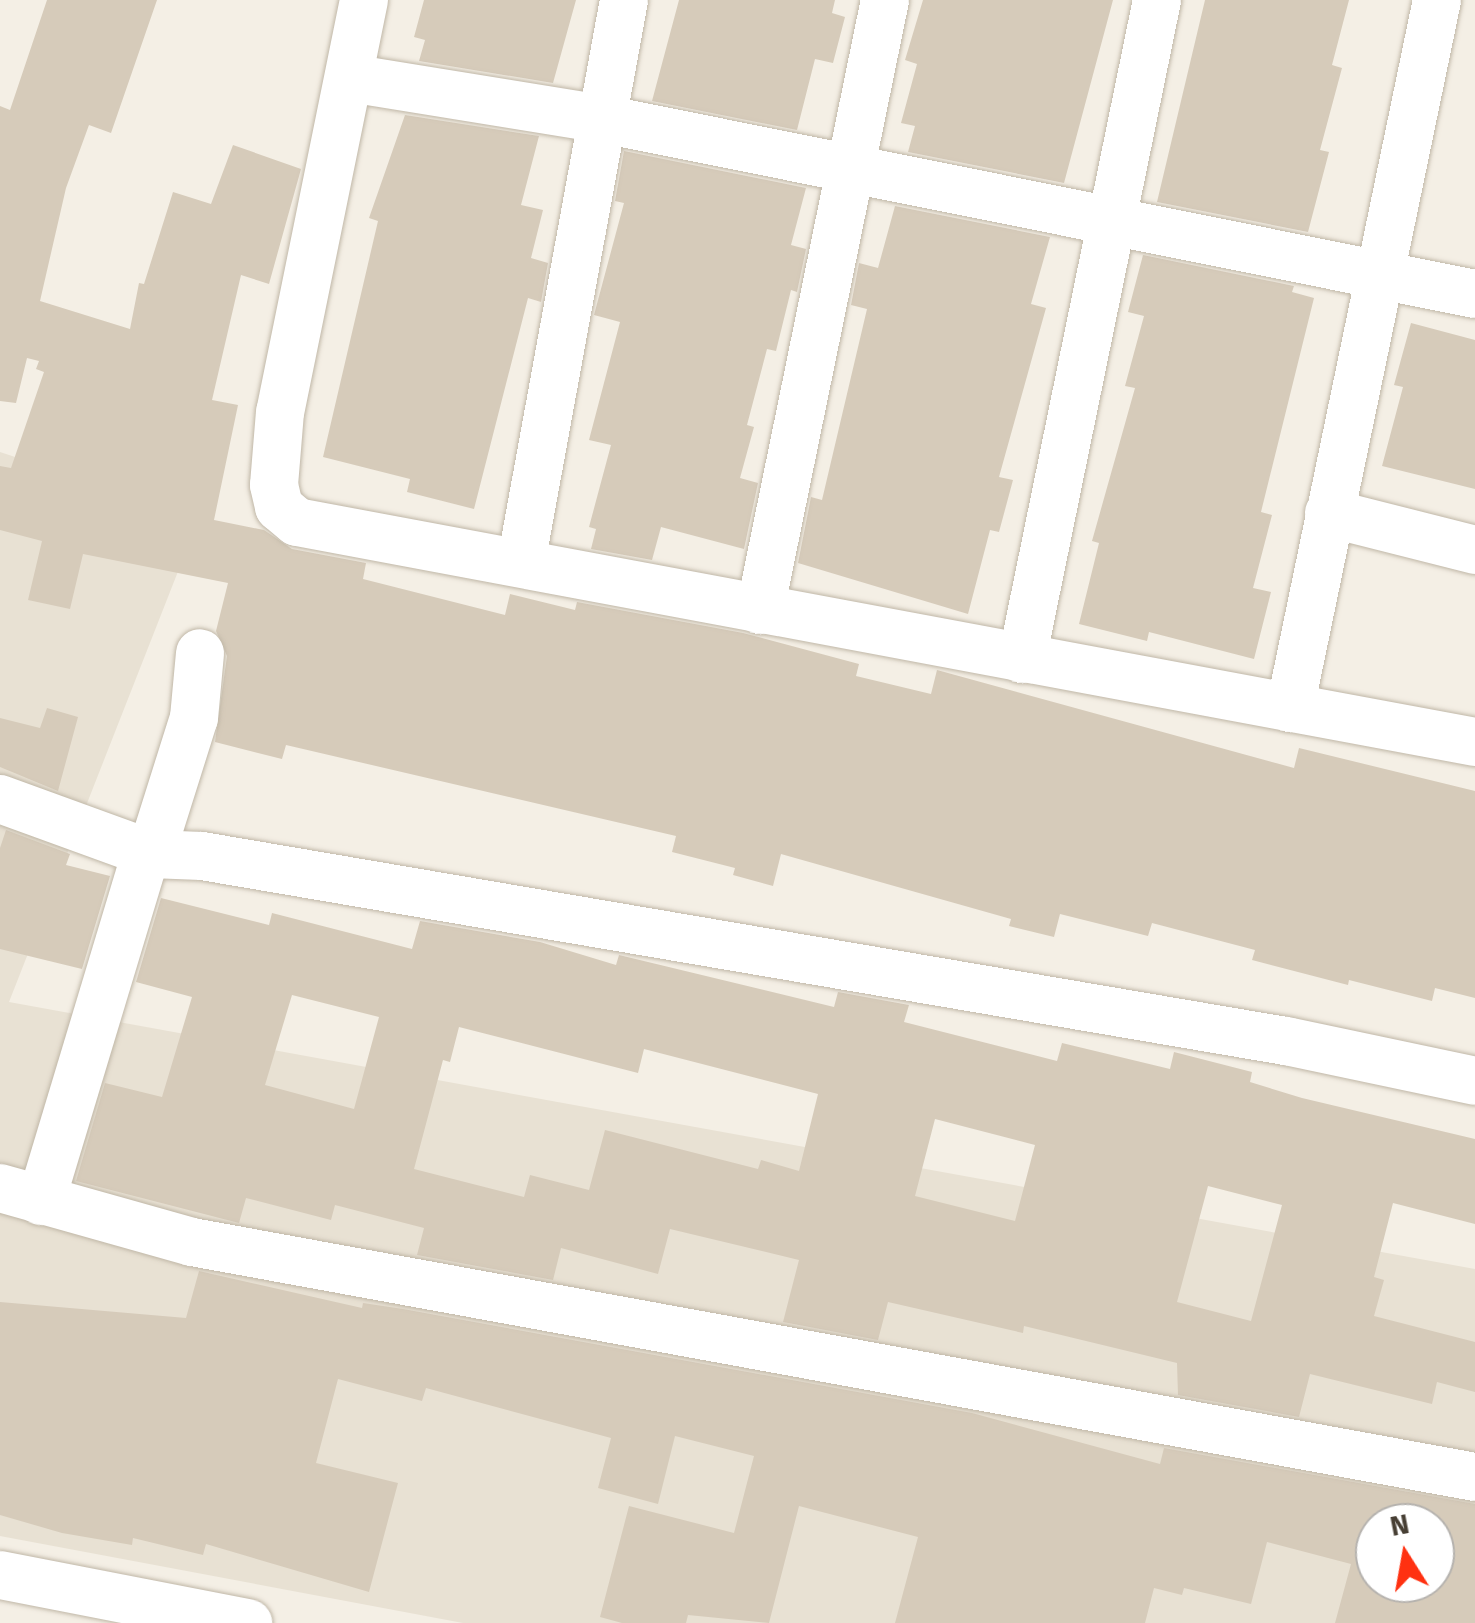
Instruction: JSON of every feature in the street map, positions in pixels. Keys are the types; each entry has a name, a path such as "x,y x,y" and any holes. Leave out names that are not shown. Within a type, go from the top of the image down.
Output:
{"street":[{"path":"364,0 280,412 274,486 278,507 297,522 1475,742"},
{"path":"521,563 624,0"},
{"path":"760,610 885,0"},
{"path":"1022,658 1158,0"},
{"path":"1290,708 1437,0"},
{"path":"348,78 603,119 1475,294"},
{"path":"1329,514 1475,550"},
{"path":"200,652 194,718 148,854 21,1194 192,1242 1475,1477"},
{"path":"0,799 148,854 202,856 1227,1031 1475,1081"},
{"path":"0,1574 248,1623"}],"shaded area":[{"path":"0,452 199,518 9,1002 1475,1269 1475,1623 463,1623 0,1536"}],"building":[{"path":"47,0 157,0 111,133 89,125 66,188 40,301 130,329 139,283 144,284 173,192 211,204 233,145 301,169 269,284 241,275 212,400 238,405 214,520 264,530 292,549 366,563 363,579 505,615 510,594 575,610 577,602 743,633 859,664 856,676 931,694 937,670 1294,768 1299,748 1475,791 1475,998 1435,988 1432,1001 1349,980 1348,985 1252,960 1255,950 1152,923 1148,936 1060,914 1054,937 1009,926 1011,919 781,854 773,886 733,875 735,868 672,852 676,836 286,745 282,759 215,742 227,656 216,631 228,583 83,554 70,609 28,600 42,541 0,530 0,466 11,468 44,372 36,369 39,361 27,358 16,403 0,401 0,106 10,110"},
{"path":"424,0 576,0 553,83 419,61 425,40 414,37"},
{"path":"679,0 835,0 832,13 845,17 833,63 815,59 797,130 652,101"},
{"path":"923,0 1113,0 1064,183 908,152 915,126 901,123 917,64 905,60"},
{"path":"1205,0 1349,0 1332,65 1342,68 1320,150 1329,152 1308,232 1157,202"},
{"path":"405,115 539,136 521,205 543,210 531,258 548,263 541,302 528,298 474,509 407,492 410,479 323,457 378,221 369,218"},
{"path":"624,151 806,188 791,245 806,249 797,292 791,290 776,351 767,349 747,425 754,427 740,478 758,483 744,549 661,527 652,560 591,549 596,529 589,527 611,445 589,440 620,322 594,315 624,203 615,201"},
{"path":"895,206 1050,237 1031,304 1046,308 999,477 1013,480 999,532 990,530 968,614 798,563 811,497 822,500 867,309 851,305 859,263 878,268"},
{"path":"1143,255 1294,286 1292,292 1314,298 1261,512 1272,515 1253,588 1271,592 1254,659 1149,632 1147,641 1079,624 1099,543 1092,541 1135,388 1125,386 1144,316 1128,312"},
{"path":"1411,323 1475,340 1475,489 1382,466 1403,387 1394,385"},
{"path":"47,708 78,717 58,791 0,767 0,718 40,728"},
{"path":"6,830 70,854 66,865 110,876 82,969 0,949 0,848"},
{"path":"161,898 269,925 272,913 412,949 420,921 540,942 616,965 619,955 834,1007 838,992 909,1005 904,1022 1057,1061 1062,1043 1170,1069 1174,1052 1252,1072 1250,1082 1302,1098 1475,1139 1475,1224 1393,1203 1374,1277 1384,1280 1374,1316 1475,1342 1475,1392 1437,1382 1432,1404 1310,1374 1299,1417 1178,1395 1177,1363 1024,1326 1023,1333 888,1302 878,1340 783,1322 799,1260 670,1229 658,1274 561,1248 553,1280 417,1255 424,1228 335,1205 331,1220 246,1198 239,1223 76,1181 105,1083 162,1097 192,997 136,982","holes":["292,995 379,1017 354,1109 265,1085","459,1027 638,1073 644,1049 818,1094 799,1171 761,1160 758,1169 605,1130 589,1190 530,1175 524,1197 414,1169 443,1060 450,1062","935,1119 1035,1145 1015,1221 915,1196","1208,1186 1282,1205 1251,1321 1177,1302"]},
{"path":"199,1271 362,1308 363,1303 403,1309 972,1413 1160,1464 1164,1448 1475,1504 1475,1623 1335,1623 1351,1564 1267,1542 1251,1604 1184,1588 1182,1595 1154,1588 1145,1623 895,1623 918,1537 799,1506 769,1623 688,1615 686,1623 622,1623 600,1617 629,1506 734,1533 754,1456 675,1436 658,1504 598,1488 611,1438 426,1388 422,1401 338,1379 316,1463 398,1483 369,1592 206,1544 203,1555 133,1538 132,1545 62,1533 0,1515 0,1302 186,1318"}]}
